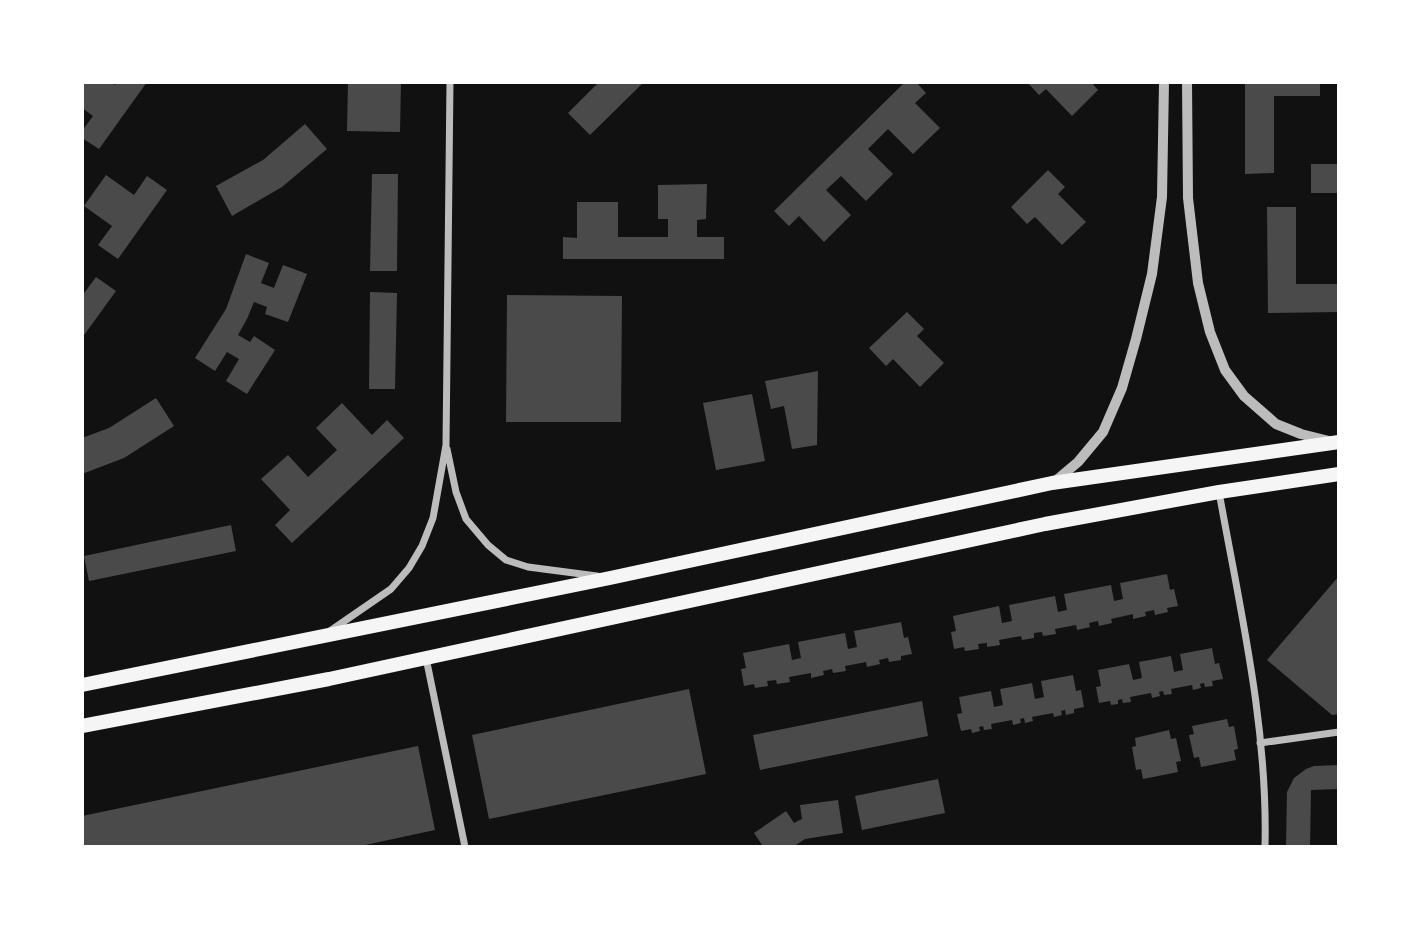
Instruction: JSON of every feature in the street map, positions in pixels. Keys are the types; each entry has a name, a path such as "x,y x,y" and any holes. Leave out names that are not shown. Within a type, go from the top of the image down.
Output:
{"highway":[{"path":"82,685 610,578 1052,483 1337,442"},
{"path":"82,726 329,679 1031,527 1219,492 1339,474"}],"street":[{"path":"324,635 391,589 409,568 422,546 433,518 446,445 450,82"},
{"path":"1052,483 1078,462 1103,432 1122,388 1136,339 1152,275 1162,197 1164,82"},
{"path":"1187,82 1188,198 1198,283 1210,332 1225,370 1244,396 1276,424 1301,434 1337,442"},
{"path":"446,445 456,492 466,519 488,545 506,560 528,567 610,578"},
{"path":"1219,492 1255,694 1264,792 1265,847"},
{"path":"426,657 465,847"},
{"path":"1260,743 1339,732"}],"building":[{"path":"82,82 110,82 115,85 117,82 147,82 99,149 82,138 82,131 93,116 82,108"},
{"path":"348,82 401,82 400,132 347,131"},
{"path":"599,82 644,82 590,135 568,113"},
{"path":"905,82 916,82 926,93 915,103 940,128 913,154 888,129 868,149 893,174 866,201 841,176 826,190 851,215 824,242 799,216 789,226 774,211"},
{"path":"1027,82 1091,82 1098,90 1072,116 1046,89 1039,95"},
{"path":"1245,82 1320,82 1320,96 1274,96 1274,173 1245,174"},
{"path":"305,124 327,149 282,187 232,216 216,186 263,160"},
{"path":"1311,164 1339,164 1339,193 1311,193"},
{"path":"1048,170 1065,187 1058,194 1086,222 1062,245 1035,217 1027,224 1011,207"},
{"path":"372,174 398,174 397,271 370,271"},
{"path":"106,175 134,195 147,176 167,190 118,259 98,245 112,226 84,206"},
{"path":"707,184 706,219 697,220 697,237 724,237 724,259 563,259 563,237 577,238 577,202 618,202 618,237 668,237 668,219 658,219 658,185"},
{"path":"1267,207 1296,207 1296,284 1339,284 1339,312 1268,313"},
{"path":"246,254 269,263 261,283 274,288 283,265 307,274 288,322 265,314 267,307 254,302 238,335 250,342 254,336 275,350 247,394 226,381 239,359 227,352 215,371 195,358 226,309"},
{"path":"96,277 116,291 82,338 82,296"},
{"path":"370,292 397,293 395,389 369,389"},
{"path":"507,295 622,296 621,422 506,422"},
{"path":"907,312 924,329 917,336 944,363 920,387 893,359 886,366 869,348"},
{"path":"818,371 817,445 792,449 784,406 771,409 765,381"},
{"path":"752,394 765,461 716,470 703,403"},
{"path":"156,398 174,426 124,458 82,474 82,438 109,428"},
{"path":"342,403 372,435 387,420 404,438 292,543 275,525 290,510 261,479 288,455 308,477 337,450 316,428"},
{"path":"231,525 236,551 89,581 84,556"},
{"path":"1167,574 1170,590 1174,589 1178,606 1167,608 1168,612 1155,615 1154,610 1145,612 1146,616 1133,619 1133,614 1111,619 1112,623 1099,626 1098,621 1089,623 1090,627 1077,630 1076,625 1055,629 1056,634 1043,636 1042,632 1034,633 1034,638 1022,640 1021,636 999,640 1000,645 987,647 987,643 978,644 979,649 954,649 951,632 956,631 953,616 999,606 1002,623 1012,621 1009,605 1055,596 1058,612 1067,610 1064,594 1111,585 1114,601 1123,599 1120,583"},
{"path":"1339,576 1339,714 1332,715 1267,660"},
{"path":"901,622 904,638 908,637 912,654 901,656 901,660 889,662 888,658 879,660 880,664 867,667 866,662 845,666 846,671 833,673 832,669 823,671 824,675 811,678 811,673 789,677 790,682 777,684 776,680 767,681 768,686 744,686 741,669 746,668 743,653 789,644 792,660 801,658 798,642 845,633 848,649 857,647 854,631"},
{"path":"1212,648 1215,664 1219,663 1223,679 1212,681 1213,686 1205,687 1204,683 1200,684 1201,688 1193,690 1192,685 1171,689 1172,694 1164,695 1163,691 1159,692 1160,696 1152,698 1151,693 1130,697 1131,702 1123,703 1122,699 1118,700 1118,704 1111,705 1110,701 1099,703 1096,687 1101,686 1098,670 1129,664 1133,680 1142,678 1139,662 1171,656 1174,672 1183,670 1180,654"},
{"path":"1073,675 1076,691 1081,690 1084,707 1074,709 1074,713 1066,715 1065,710 1061,711 1062,715 1054,717 1053,713 1032,717 1033,721 1025,723 1024,718 1020,719 1021,723 1013,725 1012,720 991,724 992,729 984,730 983,726 979,727 980,731 972,733 971,729 961,731 957,714 962,713 959,697 991,691 994,707 1003,705 1000,689 1032,683 1035,699 1044,697 1041,681"},
{"path":"689,689 706,774 489,819 472,735"},
{"path":"922,701 928,736 760,770 753,735"},
{"path":"1227,719 1229,727 1234,726 1238,749 1234,750 1236,760 1201,767 1199,757 1194,758 1189,735 1194,734 1192,726"},
{"path":"1169,730 1171,739 1176,738 1181,761 1176,762 1178,772 1143,779 1141,769 1136,770 1132,747 1136,746 1135,738"},
{"path":"418,746 435,830 356,847 82,847 82,816"},
{"path":"1339,765 1339,789 1311,790 1310,847 1286,847 1287,792 1294,778 1314,766"},
{"path":"938,779 945,813 862,830 855,796"},
{"path":"838,800 843,833 805,839 793,847 761,847 754,833 786,811 794,823 802,819 800,805"}]}
